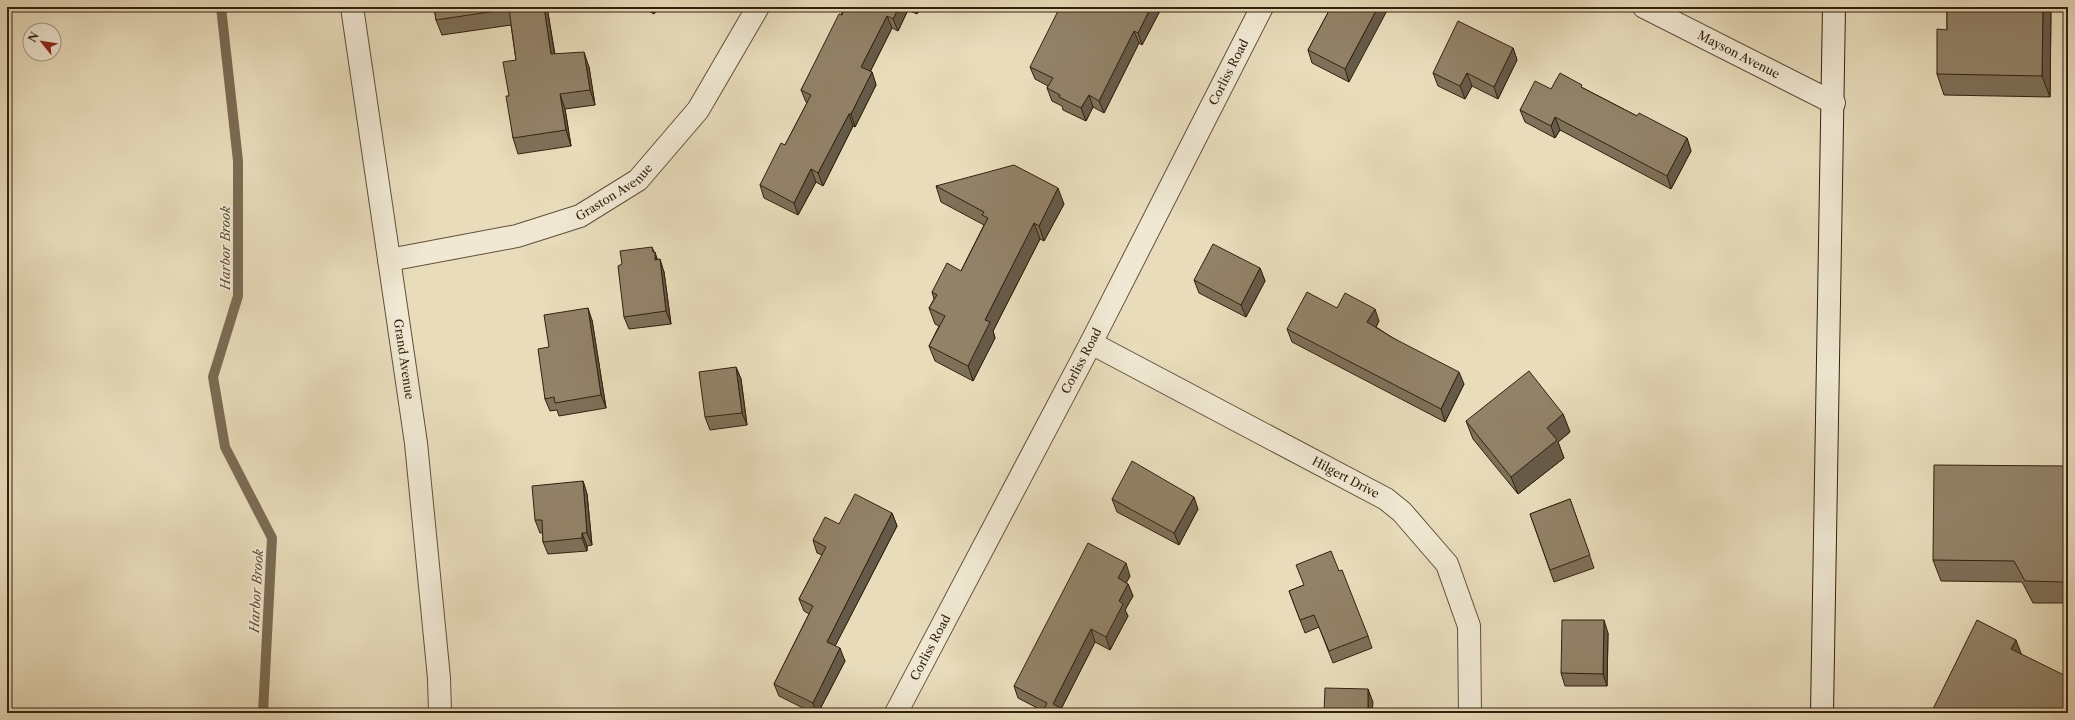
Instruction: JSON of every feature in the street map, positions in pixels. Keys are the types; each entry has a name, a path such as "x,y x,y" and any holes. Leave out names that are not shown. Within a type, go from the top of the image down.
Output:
{"street":[{"name":"Grand Avenue","path":"352,7 416,443 439,678 440,713"},
{"name":"Graston Avenue","path":"389,260 517,236 580,216 638,180 698,110 758,7"},
{"name":"Corliss Road","path":"896,713 1091,343 1262,7"},
{"name":"Mayson Avenue","path":"1644,7 1834,103"},
{"path":"1822,713 1834,103 1834,7"},
{"name":"Hilgert Drive","path":"1091,343 1386,499 1402,512 1448,564 1468,626 1470,713"}],"building":[{"path":"434,7 544,7 551,54 584,52 590,90 560,94 566,130 513,138 506,96 509,96 503,62 516,60 509,9 436,20"},
{"path":"845,7 899,7 893,19 887,16 861,67 872,72 851,114 849,114 818,173 811,169 794,203 760,185 781,143 785,145 811,95 801,90 839,14 842,15"},
{"path":"1060,7 1151,7 1138,33 1134,31 1099,101 1089,95 1081,108 1059,97 1060,95 1047,88 1053,78 1030,67"},
{"path":"1331,7 1378,7 1345,69 1308,50"},
{"path":"1947,7 2043,7 2042,76 1937,74 1937,29 1947,30"},
{"path":"1458,21 1513,48 1494,87 1467,73 1460,86 1433,73"},
{"path":"1560,73 1582,85 1581,87 1637,116 1639,113 1687,138 1667,176 1555,117 1551,126 1520,110 1535,81 1551,89"},
{"path":"1014,165 1058,188 1039,226 1034,223 985,320 990,322 968,366 929,346 945,316 929,308 937,295 932,292 947,263 961,271 988,218 982,215 984,212 936,186"},
{"path":"1213,244 1260,268 1241,305 1194,280"},
{"path":"652,247 653,252 655,252 655,260 660,259 666,311 624,317 618,266 622,264 620,251"},
{"path":"1307,292 1337,308 1345,293 1375,309 1367,322 1393,338 1459,372 1441,409 1287,329"},
{"path":"588,308 601,395 555,403 554,397 545,399 538,349 549,347 544,315"},
{"path":"736,367 742,413 705,417 699,372"},
{"path":"1529,371 1563,414 1547,428 1557,440 1511,477 1466,421"},
{"path":"1132,461 1194,497 1174,533 1112,499"},
{"path":"1934,465 2068,466 2068,579 2065,582 2025,581 2014,561 1933,560"},
{"path":"583,481 587,533 582,533 582,538 543,542 542,520 535,520 532,486"},
{"path":"855,494 892,513 827,642 840,648 813,703 774,684 813,606 799,599 826,547 813,540 825,517 839,524"},
{"path":"1570,499 1590,555 1550,570 1530,514"},
{"path":"1088,543 1126,563 1118,578 1128,584 1119,601 1123,604 1106,637 1091,629 1053,704 1070,713 1042,713 1047,703 1014,686"},
{"path":"1331,551 1339,571 1342,570 1368,636 1329,651 1314,615 1300,620 1289,591 1304,585 1296,565"},
{"path":"1562,620 1604,620 1603,674 1561,673"},
{"path":"1977,620 2016,640 2011,649 2068,677 2068,713 1931,713"},
{"path":"1325,688 1368,689 1368,713 1324,713"}],"waterway":[{"name":"Harbor Brook","path":"221,7 238,161 238,296 213,377 225,447 272,538 263,713"}]}
